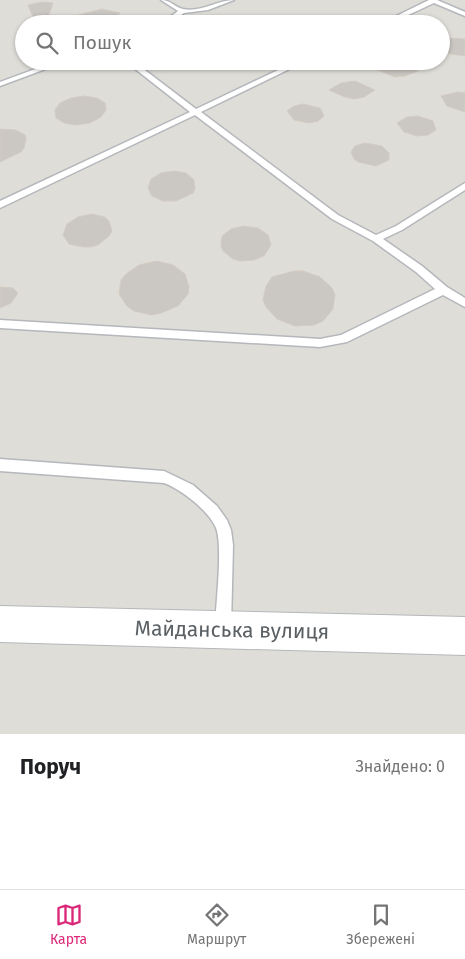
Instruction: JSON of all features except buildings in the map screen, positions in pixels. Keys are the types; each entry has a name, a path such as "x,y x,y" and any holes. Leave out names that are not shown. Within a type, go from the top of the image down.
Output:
{"street":[{"name":"Майданська вулиця","path":"0,624 465,636"}],"lane":[{"path":"164,0 182,11"},
{"path":"176,15 182,11 206,9 231,0"},
{"path":"402,15 433,0 465,14"},
{"path":"0,84 39,70"},
{"path":"140,70 335,217 376,239 419,269 443,290 465,303"},
{"path":"0,204 284,70"},
{"path":"376,239 399,228 465,186"},
{"path":"0,324 320,343 343,339 443,290"},
{"path":"0,465 164,478 179,482 214,515 221,523 225,533 223,630"}],"shaded area":[{"path":"0,0 465,0 465,734 0,734"}]}
